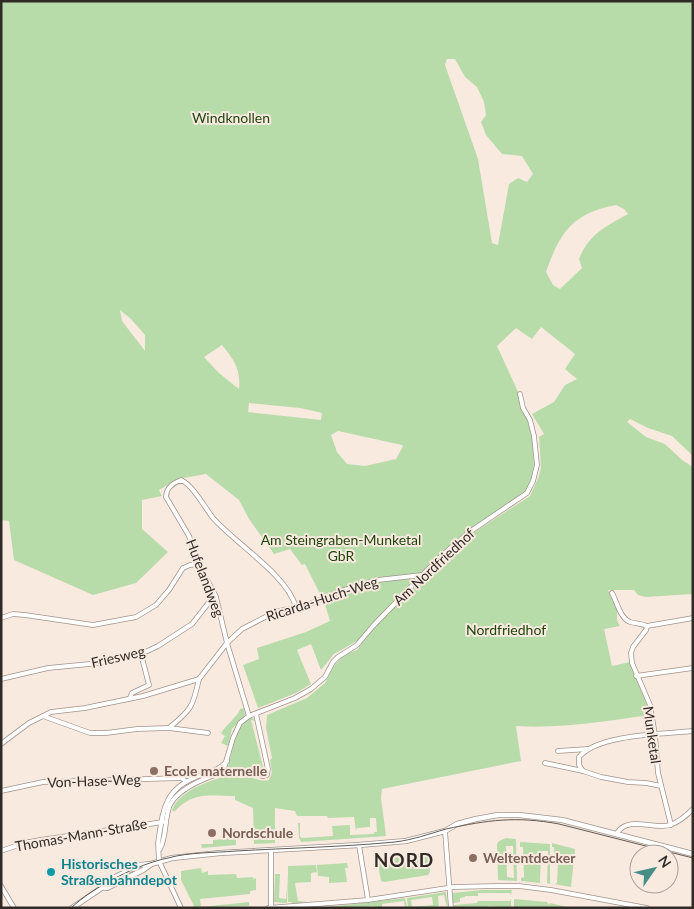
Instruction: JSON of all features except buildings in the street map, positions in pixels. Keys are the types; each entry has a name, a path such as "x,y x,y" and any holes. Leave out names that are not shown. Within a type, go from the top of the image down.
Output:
{"street":[{"name":"Am Nordfriedhof","path":"256,714 295,698 311,689 325,677 332,662 357,645 423,575 468,533 527,493 533,481 537,465 530,420 520,394"},
{"name":"Hufelandweg","path":"249,716 227,644 216,597 199,564 189,536 166,497 170,486 181,480 189,485 204,508 223,529 282,582 296,607"},
{"path":"1,618 13,614 93,625 136,617 156,605 169,590 183,568 199,564"},
{"name":"Ricarda-Huch-Weg","path":"199,679 227,644 242,629 275,612 308,604 340,591 378,580 423,575"},
{"path":"612,594 624,618 629,621 647,626 693,618"},
{"name":"Friesweg","path":"1,679 48,668 100,662 141,654 158,646 192,624 210,601 216,597"},
{"name":"Munketal","path":"647,626 633,647 631,653 632,663 650,705 655,734 656,764 671,825"},
{"path":"130,698 132,693 149,685 141,654"},
{"path":"636,676 693,668"},
{"path":"1,744 29,722 58,710 85,708 175,687 199,679"},
{"path":"169,728 185,715 192,706 199,679"},
{"path":"164,822 174,799 200,781 224,772 239,771 263,776 267,775 268,769 256,714 249,716 240,723 235,731 224,772"},
{"path":"43,716 90,733 106,734 137,729 169,728 208,733"},
{"path":"583,771 579,765 579,757 588,749 604,742 655,734 693,731"},
{"path":"558,751 588,749"},
{"path":"181,908 159,861 163,843 166,802 186,782 215,771 223,766 228,759"},
{"path":"545,763 583,771 601,778 661,786"},
{"name":"Von-Hase-Weg","path":"1,791 42,782 182,778 186,782"},
{"path":"617,834 621,828 630,825 671,825 683,819 693,809"},
{"path":"72,908 102,887 105,882 140,865 186,856 406,841 445,830 457,824 498,815 519,815 562,820 693,854"},
{"name":"Thomas-Mann-Straße","path":"1,851 40,840 164,822"},
{"path":"445,830 451,908"},
{"path":"359,845 368,900"},
{"path":"271,850 269,908 368,900 449,887 518,886 584,894 647,908"},
{"path":"1,886 13,907"}],"green space":[{"path":"1,1 693,1 693,456 672,436 648,428 630,419 627,422 646,437 665,444 682,460 693,467 693,594 646,597 638,595 634,590 608,590 617,609 617,620 620,626 604,629 612,666 630,662 650,715 566,725 516,726 521,761 382,789 381,798 386,836 301,842 299,837 298,823 300,823 300,836 302,838 333,836 332,826 350,825 350,835 374,834 374,832 377,832 376,818 370,818 370,827 357,828 356,831 354,817 297,816 295,811 275,808 275,843 254,844 253,808 235,800 235,796 210,795 195,797 175,811 172,811 175,804 190,791 222,777 239,775 269,780 272,772 270,760 272,758 266,728 267,715 307,698 325,683 334,666 344,655 357,650 375,627 446,555 470,535 530,496 539,476 541,467 539,437 544,434 532,414 554,402 565,385 577,379 565,369 575,354 541,327 532,339 516,328 497,346 519,394 532,435 534,465 531,480 525,492 467,532 422,573 376,578 321,596 305,564 302,565 290,549 274,554 249,519 239,500 206,474 178,479 159,490 162,496 142,500 142,529 168,552 136,583 93,595 14,560 9,521 1,520","holes":["447,59 455,59 465,77 477,87 484,102 486,115 481,122 486,135 502,154 522,156 533,174 527,182 518,178 509,184 498,245 492,243 478,159 445,65","616,205 624,209 628,214 605,227 593,237 579,259 582,268 560,289 553,285 546,272 551,258 570,226 589,213","120,310 145,335 145,351 122,321","222,345 238,370 239,389 219,373 204,357","249,403 300,408 322,413 321,420 248,412","338,431 403,446 396,459 365,466 347,464 337,452 331,435"]},
{"path":"417,577 357,641 334,654 321,670 311,644 297,650 311,684 296,693 258,708 243,665 259,659 257,648 306,632 330,621 324,601 378,582"},
{"path":"244,708 245,715 232,729 228,746 221,743 225,736 221,733 240,709"},
{"path":"250,717 255,721 251,720 263,767 267,769 264,775 235,769 229,770 227,768 237,735"},
{"path":"236,838 236,845 202,848 201,844 213,844 213,840"},
{"path":"506,838 516,839 517,881 498,880 497,844","holes":["506,846 513,846 514,878 507,877"]},
{"path":"520,842 550,844 550,884 547,883 548,851 541,851 540,883 521,881 521,878 524,877 523,847 520,847"},
{"path":"552,843 575,849 571,887 554,884 557,883 558,864 554,864 554,847 552,847"},
{"path":"425,853 429,856 430,872 428,875 381,881 378,864 381,860"},
{"path":"347,863 348,868 345,868 347,882 329,883 329,877 318,876 317,865"},
{"path":"316,865 317,872 311,873 311,882 295,883 298,901 307,902 292,904 292,902 288,902 288,866"},
{"path":"201,868 202,873 208,871 208,875 236,874 237,878 256,878 256,890 250,891 250,894 200,899 201,907 249,902 249,906 191,908 194,906 181,880 181,871"},
{"path":"275,874 280,874 279,898 286,899 288,875 287,903 274,902"},
{"path":"482,890 512,890 511,895 510,893 478,893 478,896 465,896 460,898 460,902 453,903 453,893"},
{"path":"446,892 448,908 444,895 438,896 439,908 408,908 407,898","holes":["432,897 433,905 412,907 411,900"]},
{"path":"405,898 407,908 401,908 405,907 404,901 382,904 382,908 375,908 375,906 318,908"},
{"path":"511,899 511,908 488,906 488,908 454,908 454,905 477,903 478,901 510,901"},
{"path":"514,899 547,902 549,905 550,903 571,908 514,908"}],"tram line":[{"path":"71,908 91,892 116,877 143,865 176,856 395,842 446,829 489,821 529,820 559,824 693,858"}],"place":[{"name":"Ecole maternelle","path":"154,771"},
{"name":"Nordschule","path":"212,833"},
{"name":"Weltentdecker","path":"473,858"},
{"name":"Historisches Straßenbahndepot","path":"51,872"}],"district":[{"name":"NORD","path":"404,860"}],"park label":[{"name":"Windknollen","path":"231,118"},
{"name":"Am Steingraben-Munketal GbR","path":"341,548"},
{"name":"Nordfriedhof","path":"506,630"}]}
